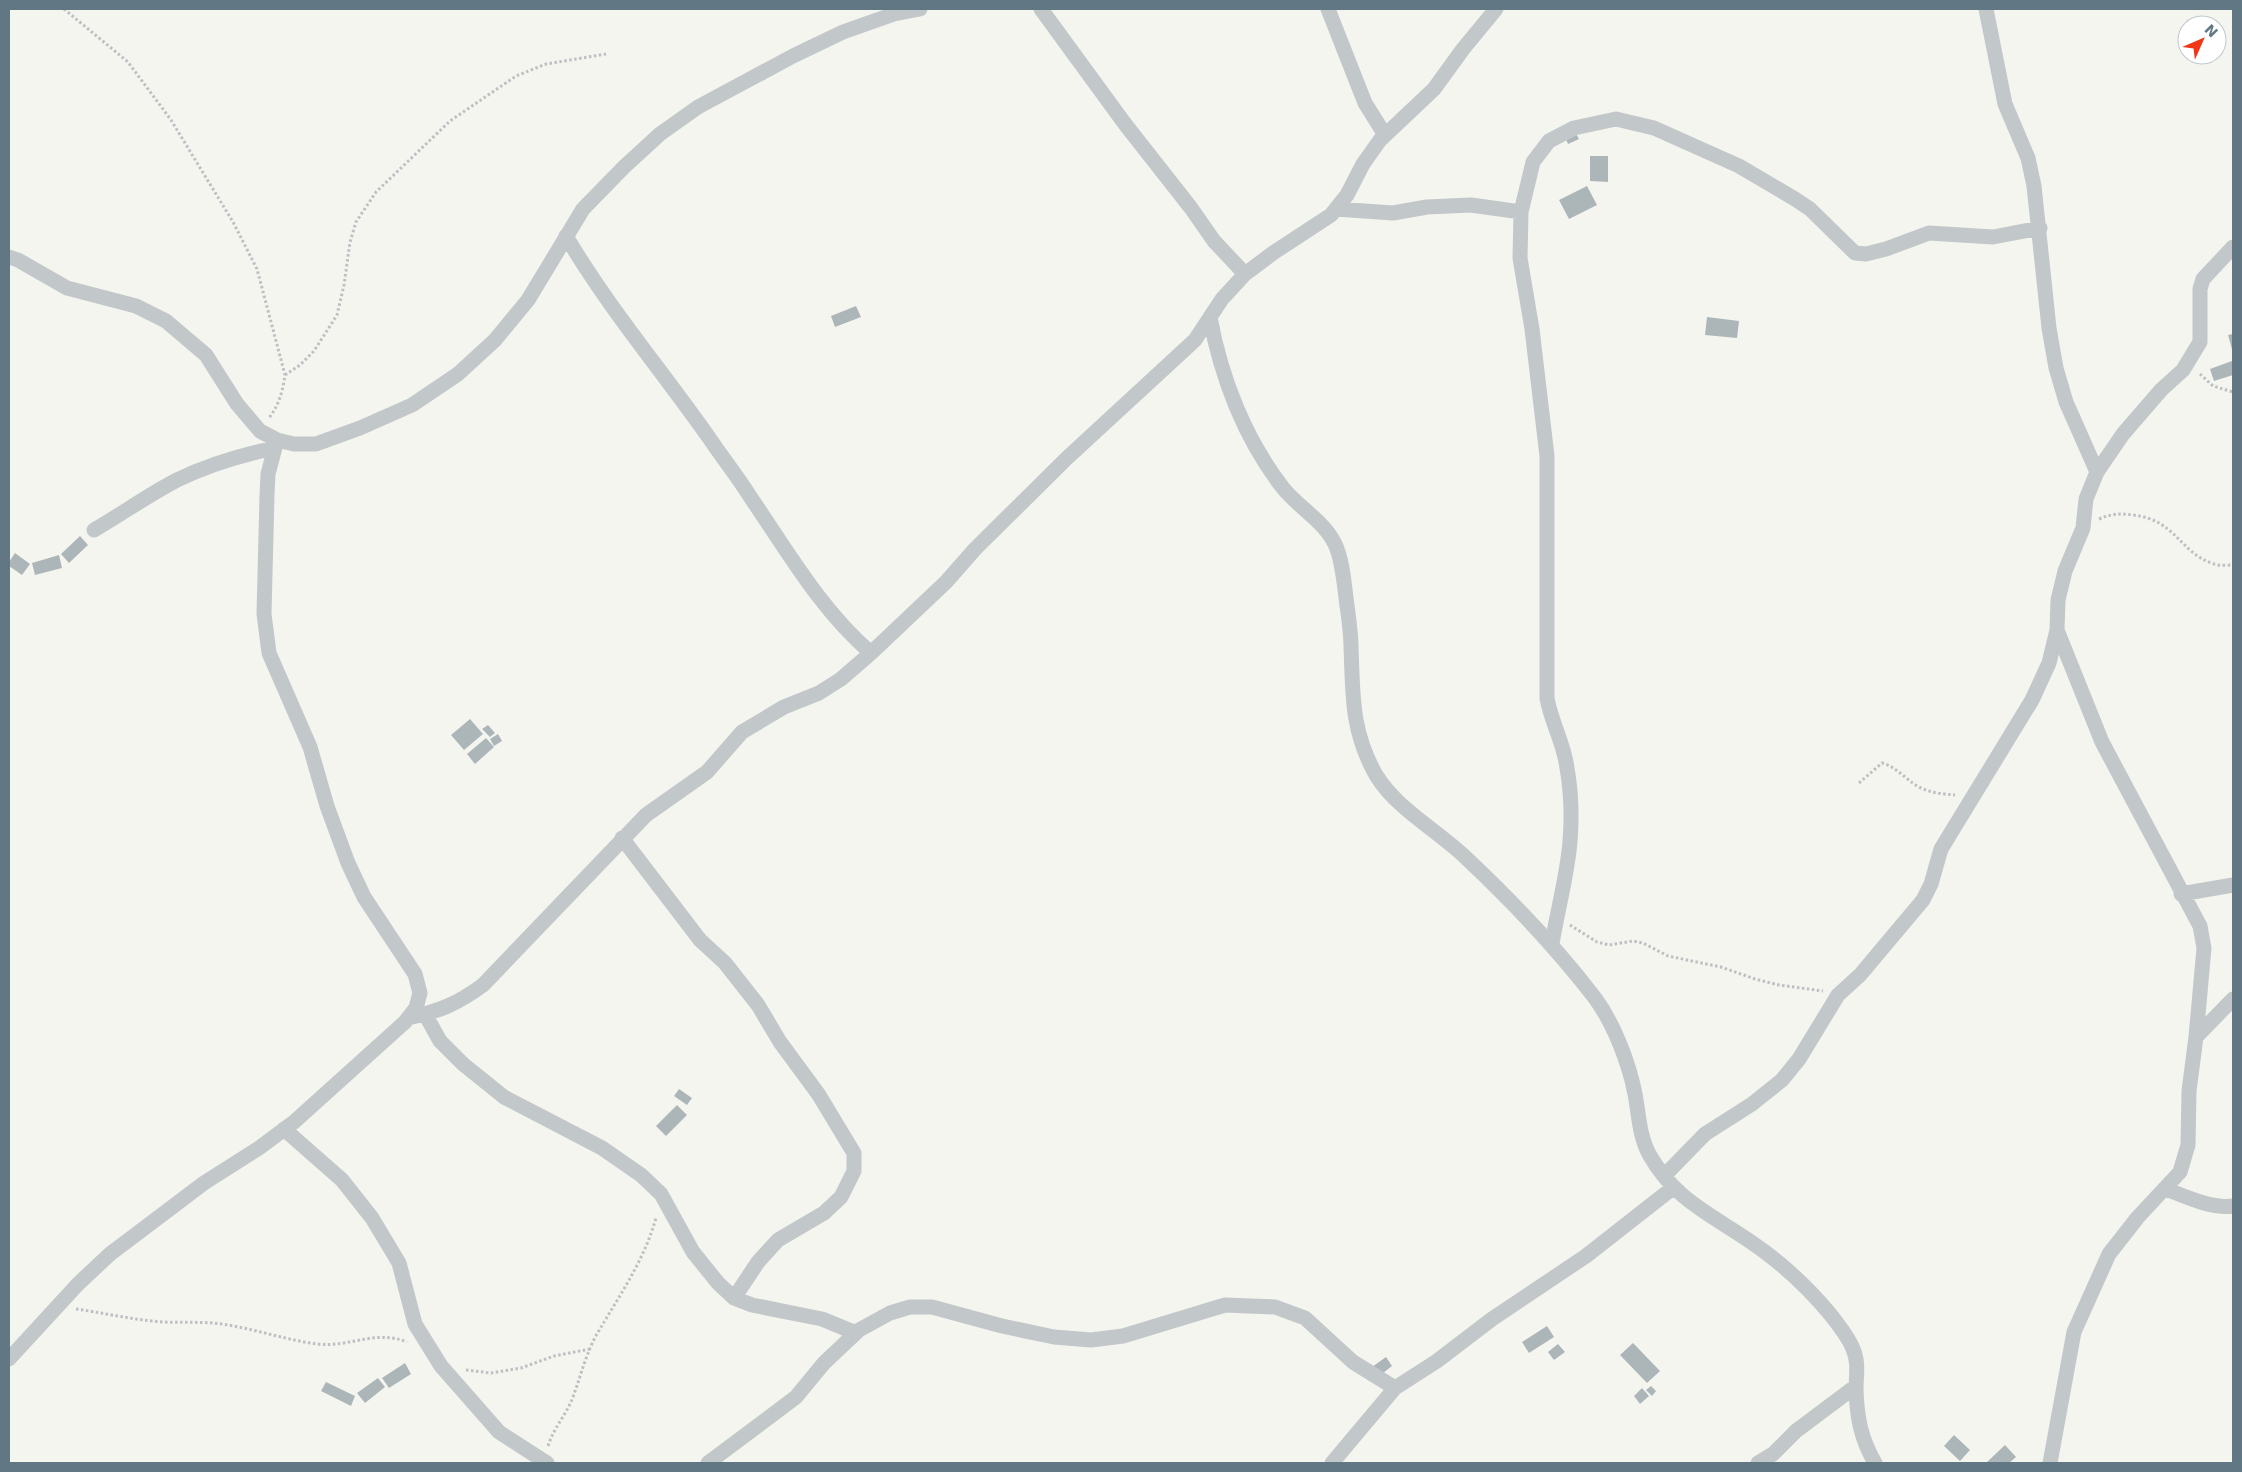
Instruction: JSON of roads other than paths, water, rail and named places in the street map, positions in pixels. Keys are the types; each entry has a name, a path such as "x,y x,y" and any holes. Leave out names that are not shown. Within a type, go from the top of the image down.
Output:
{"street":[{"path":"94,530 175,481 198,471 276,444 316,444 412,405 458,374 495,340 528,300 583,209 660,134 698,107 792,56 843,32 894,14 920,9"},
{"path":"1041,9 1214,241 1245,274"},
{"path":"1328,9 1364,103 1385,135"},
{"path":"408,1018 438,1012 460,1002 483,985 504,965 622,838 646,815 707,772 742,732 784,707 818,693 840,679 871,653 946,582 975,549 1060,464 1195,340 1222,299 1245,274 1317,224 1336,208 1347,195 1363,164 1385,135 1434,89 1463,48 1496,9"},
{"path":"1986,9 2005,104 2028,158 2040,228 2049,328 2056,368 2066,402 2097,472"},
{"path":"1552,944 1570,842 1570,792 1567,766 1550,716 1547,698 1547,456 1532,329 1520,258 1521,212 1533,162 1549,141 1574,128 1616,119 1654,128 1738,166 1810,209 1855,253 1866,254 1879,251 1910,242 1930,233 1992,237 2040,228"},
{"path":"1336,208 1393,213 1427,207 1471,206 1521,212"},
{"path":"566,236 609,305 691,412 798,570 848,631 871,653"},
{"path":"1332,1463 1395,1388 1438,1361 1492,1319 1586,1256 1669,1181 1706,1134 1752,1104 1782,1080 1799,1059 1838,995 1860,975 1923,900 1931,884 1941,849 2032,700 2049,663 2057,630 2058,600 2064,571 2083,528 2086,499 2097,472 2123,434 2161,390 2182,370 2198,348 2200,342 2200,289 2203,279 2233,247"},
{"path":"9,257 18,260 67,288 136,306 166,321 206,355 236,404 276,444"},
{"path":"1210,317 1216,347 1244,427 1285,490 1329,534 1337,547 1344,584 1351,642 1354,715 1361,746 1378,778 1402,803 1461,853 1552,944 1572,972 1597,1001 1629,1066 1636,1098 1638,1126 1649,1153 1681,1196 1764,1251 1798,1278 1831,1316 1853,1347 1856,1361 1857,1410 1864,1445 1875,1463"},
{"path":"9,1359 110,1254 204,1183 259,1148 284,1129 408,1018 416,1008 420,993 415,974 364,897 348,863 327,806 310,747 269,653 264,614 265,560 268,474 276,444"},
{"path":"2050,1463 2074,1332 2108,1254 2138,1217 2180,1172 2188,1145 2189,1091 2204,948 2200,926 2181,894 2102,742 2057,630"},
{"path":"622,838 700,940 725,963 758,1005 780,1042 819,1095 854,1153 854,1171 841,1197 824,1213 778,1240 758,1262 734,1298"},
{"path":"2181,894 2233,885"},
{"path":"2196,1037 2233,999"},
{"path":"425,1014 440,1041 463,1064 504,1097 602,1148 640,1175 661,1194 693,1252 718,1283 734,1298 752,1305 822,1319 856,1333"},
{"path":"284,1129 342,1180 372,1218 399,1263 415,1324 438,1361 499,1432 545,1462"},
{"path":"2166,1189 2223,1208 2233,1206"},
{"path":"708,1463 796,1398 824,1363 856,1333 890,1313 910,1307 932,1308 1019,1330 1091,1340 1123,1336 1225,1305 1275,1307 1305,1318 1353,1362 1395,1388"},
{"path":"1758,1463 1773,1454 1796,1430 1856,1386"}]}
